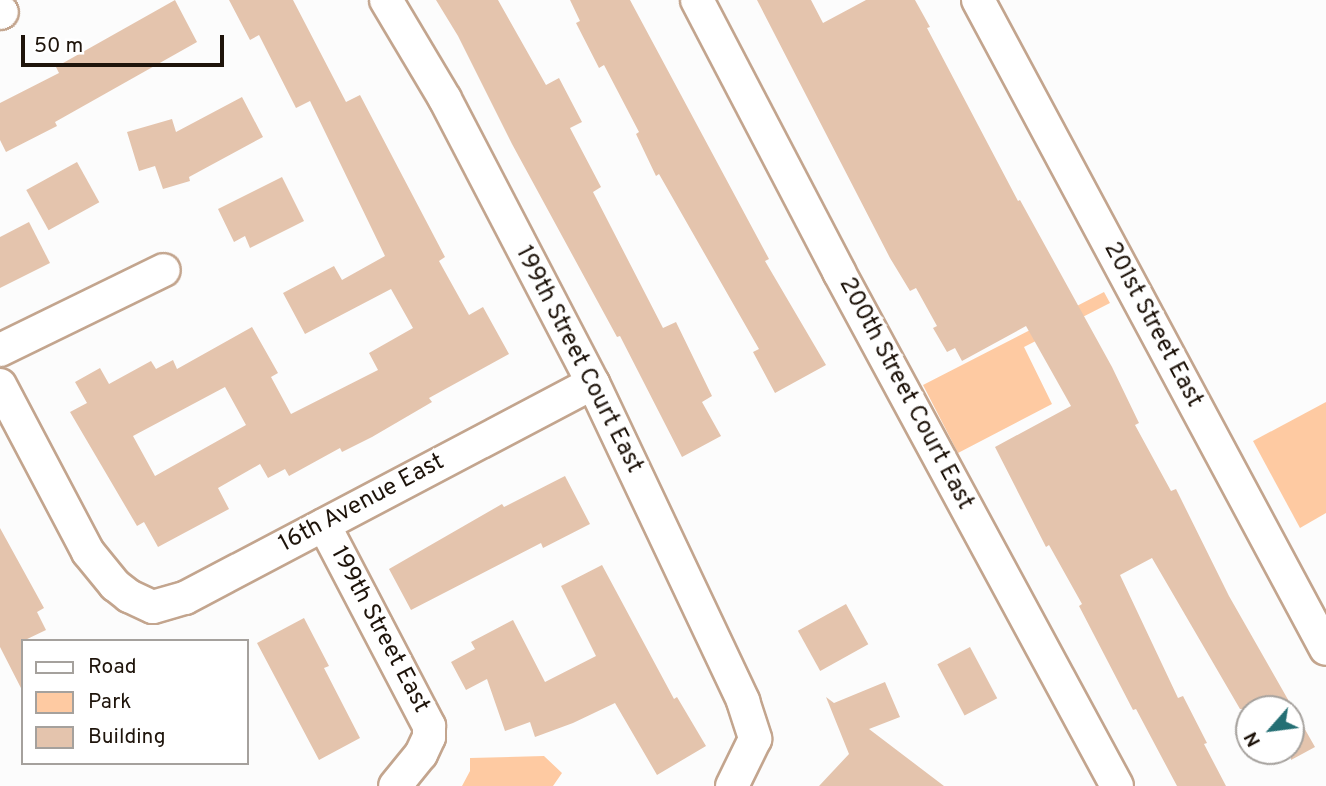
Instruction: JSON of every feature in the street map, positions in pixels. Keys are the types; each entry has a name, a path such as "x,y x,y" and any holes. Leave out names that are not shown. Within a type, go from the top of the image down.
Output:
{"street":[{"name":"199th Street Court East","path":"386,0 445,99 593,383 685,574 753,728 755,739 742,772 732,786"},
{"name":"200th Street Court East","path":"697,0 839,272 1116,786"},
{"name":"201st Street East","path":"978,0 1326,649"},
{"path":"0,350 164,270"},
{"name":"16th Avenue East","path":"0,385 88,552 129,596 153,607 169,605 593,383"},
{"name":"199th Street East","path":"324,525 429,726 429,737 411,769 395,786"}],"green space":[{"path":"1104,292 1110,303 1024,347 1052,404 958,453 923,385"},
{"path":"1326,402 1326,513 1300,528 1253,441"},
{"path":"544,756 562,773 553,786 462,786 470,771 470,758"}],"building":[{"path":"175,0 197,42 55,122 57,126 6,152 0,140 0,103 59,73 56,67"},
{"path":"229,0 293,0 346,102 360,95 445,257 439,261 469,315 483,307 509,354 429,398 432,402 372,437 342,452 340,448 289,476 285,469 268,478 260,464 218,488 229,509 158,547 144,522 137,526 70,412 87,403 75,382 100,368 109,384 151,361 156,369 173,360 177,369 252,327 278,373 271,377 291,414 378,370 369,353 413,328 391,289 305,334 283,293 334,266 342,280 385,256 310,101 296,108 259,35 250,40","holes":["225,387 246,425 155,476 133,436"]},
{"path":"436,0 498,0 546,85 559,78 582,122 570,128 601,187 593,192 663,328 676,322 712,396 702,402 721,436 682,457 620,336 617,337 512,144 458,36"},
{"path":"570,0 630,0 769,259 765,261 826,365 775,393 753,352 759,349 659,174 656,176 636,134 639,132 604,65 599,68 576,23 580,21"},
{"path":"757,0 811,0 823,23 866,0 915,0 1018,201 1020,200 1112,367 1139,423 1135,425 1171,491 1176,489 1229,596 1285,695 1235,695 1235,700 1152,558 1120,575 1178,698 1183,696 1226,786 1177,786 1136,709 1133,710 1079,606 1082,604 1049,545 1046,547 995,447 1071,406 1026,326 962,361 955,348 947,352 933,328 937,326 916,288 910,291 890,258"},
{"path":"242,97 263,137 189,177 190,181 163,189 155,166 139,171 127,132 172,119 176,132"},
{"path":"77,162 99,202 49,230 26,190"},
{"path":"282,177 304,221 250,248 245,236 234,242 218,209"},
{"path":"29,222 50,263 0,288 0,237"},
{"path":"565,476 590,524 543,548 541,543 411,610 389,569 502,504 504,507"},
{"path":"0,528 44,608 37,612 46,630 21,639 21,688 0,647"},
{"path":"602,565 674,699 677,697 706,746 657,775 615,703 535,737 530,722 505,731 487,679 466,690 451,662 475,649 471,642 513,620 545,682 596,656 561,586"},
{"path":"846,604 868,644 820,671 798,631"},
{"path":"304,618 329,666 324,668 360,738 319,760 257,643"},
{"path":"970,647 997,698 965,716 937,664"},
{"path":"885,682 900,717 869,729 944,786 819,786 849,754 826,697 834,703"},
{"path":"1305,729 1315,747 1305,752"}]}
